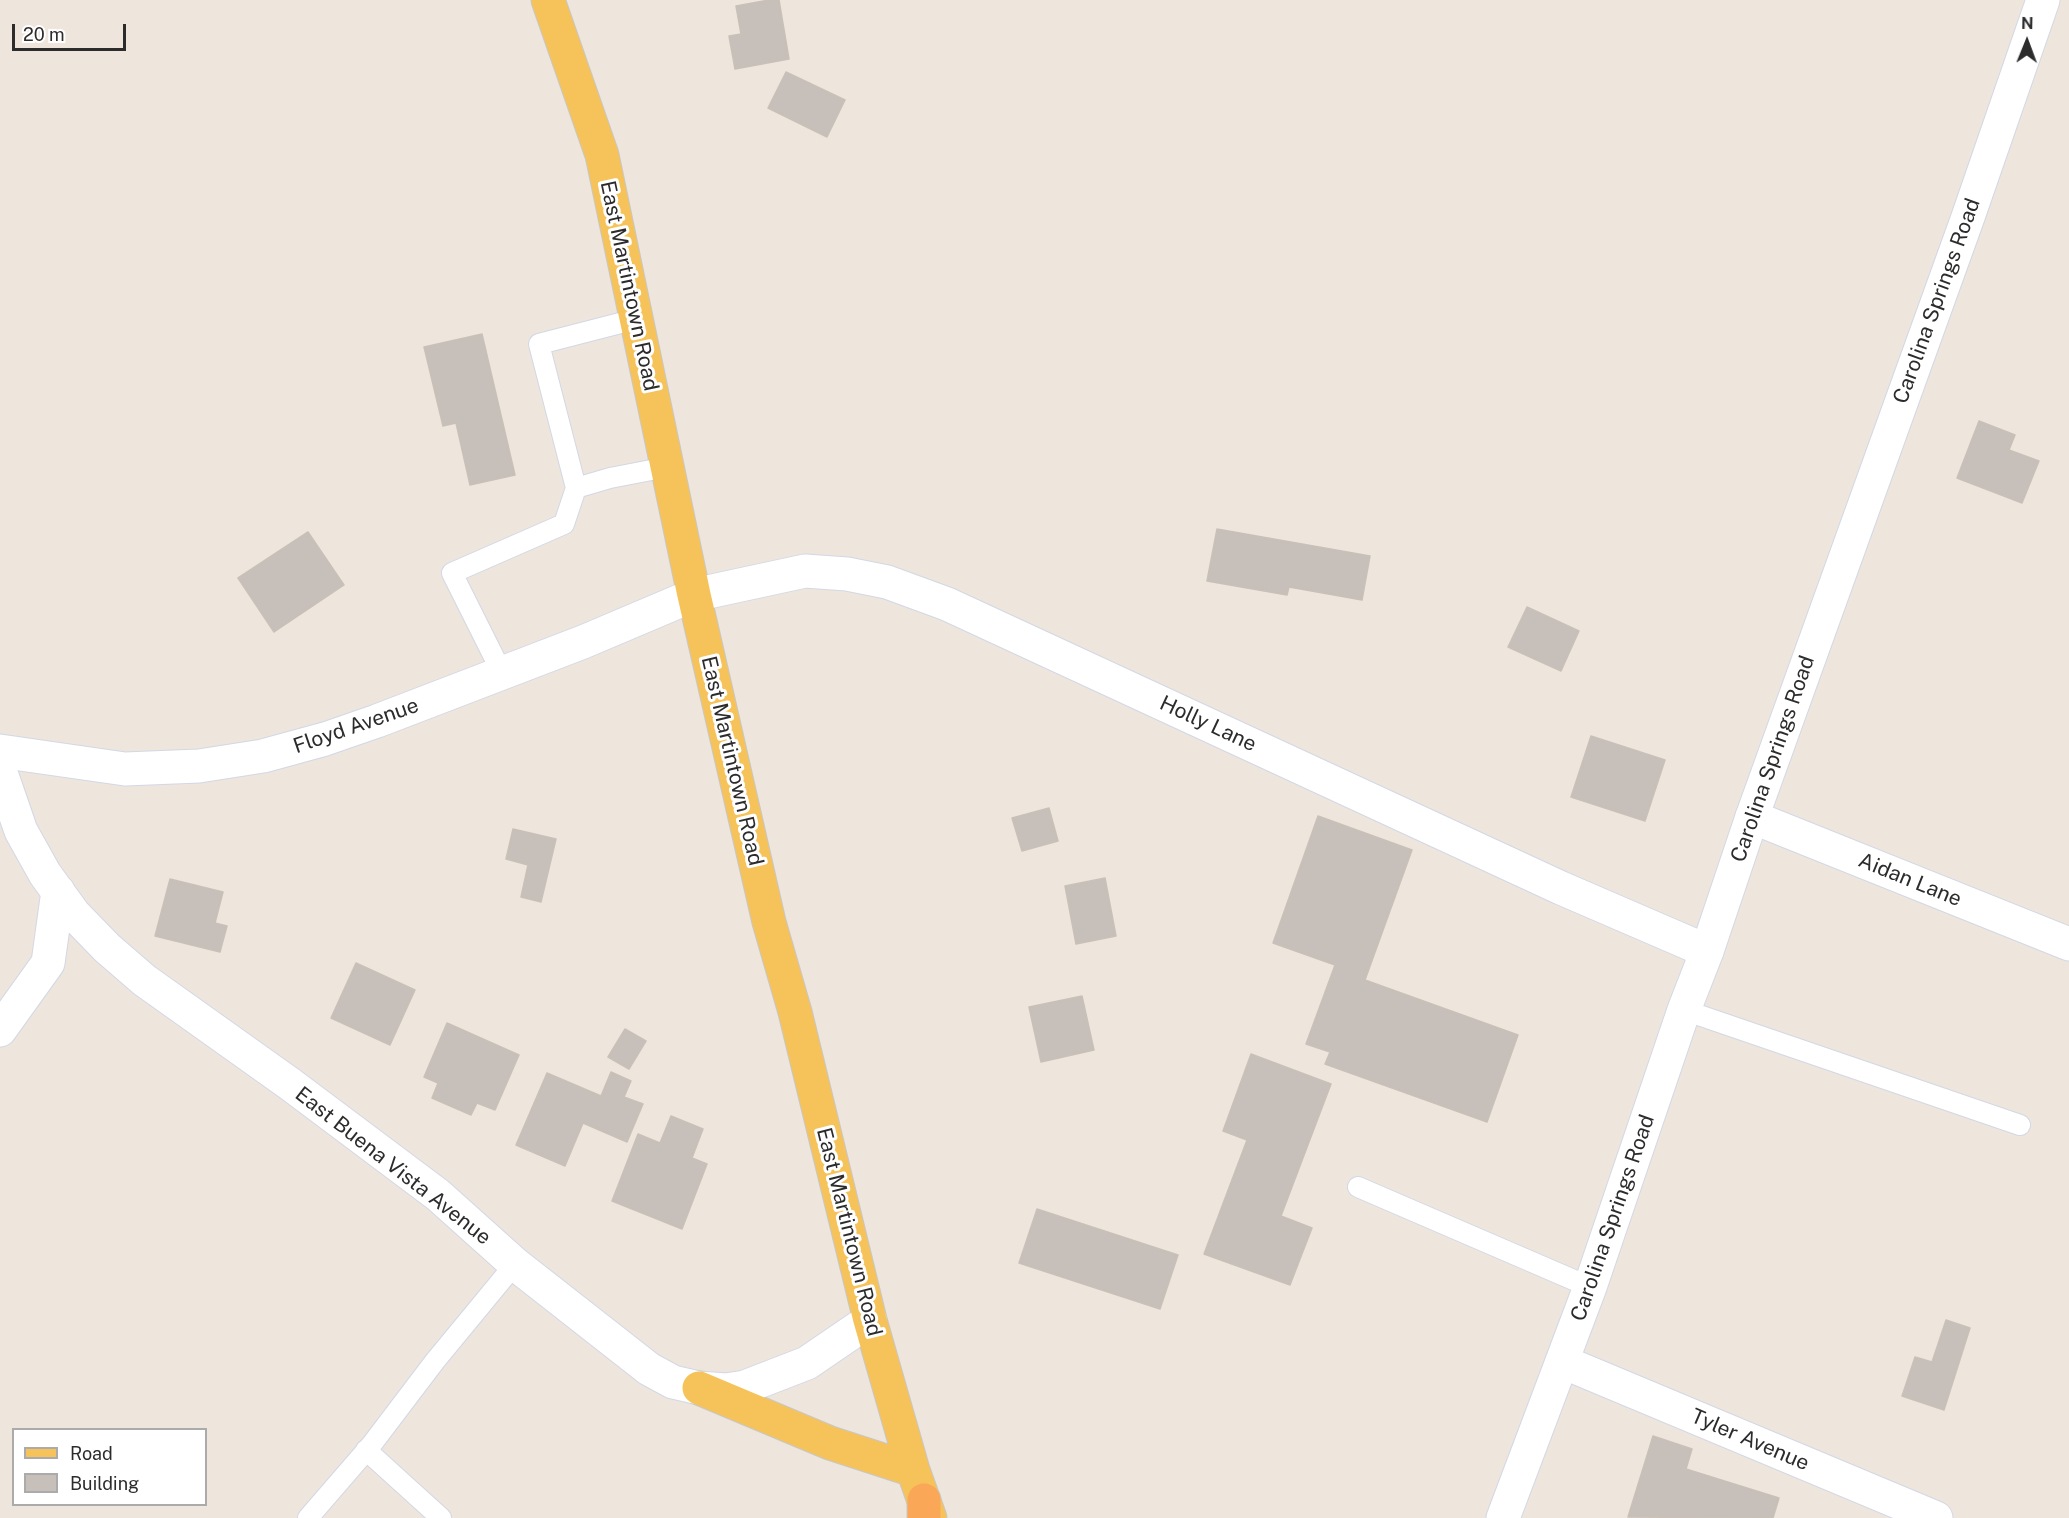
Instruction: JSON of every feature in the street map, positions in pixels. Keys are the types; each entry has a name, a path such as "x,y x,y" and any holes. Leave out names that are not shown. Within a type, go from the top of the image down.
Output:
{"main road":[{"name":"East Martintown Road","path":"548,0 602,155 694,595 769,922 795,1012 870,1320 923,1501"},
{"path":"699,1388 830,1443 923,1501"}],"street":[{"name":"Carolina Springs Road","path":"1503,1518 1590,1287 1684,1010 1968,217 2043,0"},
{"name":"Holly Lane","path":"694,595 805,571 846,574 887,582 947,604 1561,888 1707,951"},
{"name":"Floyd Avenue","path":"0,751 124,769 199,766 263,756 325,740 583,642 694,595"},
{"name":"East Buena Vista Avenue","path":"0,770 21,831 45,874 74,914 99,940 144,980 280,1077 438,1196 515,1264 649,1369 673,1382 699,1388 726,1390 745,1388 807,1363 870,1320"},
{"name":"Aidan Lane","path":"1752,817 2069,944"},
{"path":"0,1030 48,963 58,891"},
{"name":"Tyler Avenue","path":"1563,1362 1936,1518"}],"lane":[{"path":"502,673 452,573 564,524 576,489 539,344 636,319"},
{"path":"576,489 610,478 667,467"},
{"path":"1684,1010 2020,1125"},
{"path":"1358,1187 1590,1287"},
{"path":"308,1518 366,1450 515,1264"},
{"path":"366,1450 441,1518"}],"building":[{"path":"779,0 789,59 735,69 729,36 741,34 736,6"},
{"path":"786,72 845,100 827,137 768,108"},
{"path":"482,334 515,475 470,485 456,423 443,426 424,347"},
{"path":"1979,421 2015,435 2009,450 2039,461 2022,503 1957,478"},
{"path":"1217,529 1370,556 1362,600 1289,587 1287,595 1207,581"},
{"path":"308,532 344,585 274,632 238,578"},
{"path":"1527,607 1579,631 1561,671 1508,647"},
{"path":"1591,736 1665,760 1645,821 1571,797"},
{"path":"1049,808 1058,841 1022,851 1012,818"},
{"path":"1318,816 1412,850 1365,980 1518,1035 1487,1122 1325,1064 1330,1052 1306,1044 1335,965 1273,943"},
{"path":"513,829 556,839 541,902 521,897 528,865 506,859"},
{"path":"1105,878 1116,936 1076,944 1065,886"},
{"path":"170,879 223,892 215,923 227,926 220,952 155,936"},
{"path":"356,963 415,990 390,1045 331,1018"},
{"path":"1082,996 1094,1050 1041,1062 1029,1007"},
{"path":"447,1023 519,1055 495,1110 477,1103 471,1115 432,1098 438,1083 424,1077"},
{"path":"625,1029 646,1041 629,1069 608,1057"},
{"path":"1251,1054 1331,1084 1281,1216 1312,1228 1290,1285 1204,1254 1247,1140 1223,1131"},
{"path":"611,1072 631,1081 624,1097 643,1104 627,1142 583,1123 565,1166 516,1145 547,1073 601,1096"},
{"path":"671,1116 703,1129 692,1158 707,1164 682,1229 612,1201 638,1134 660,1143"},
{"path":"1037,1209 1178,1255 1160,1309 1019,1263"},
{"path":"1946,1320 1970,1328 1944,1410 1902,1396 1915,1357 1932,1362"},
{"path":"1653,1436 1692,1449 1686,1469 1779,1498 1773,1518 1628,1517"}]}
